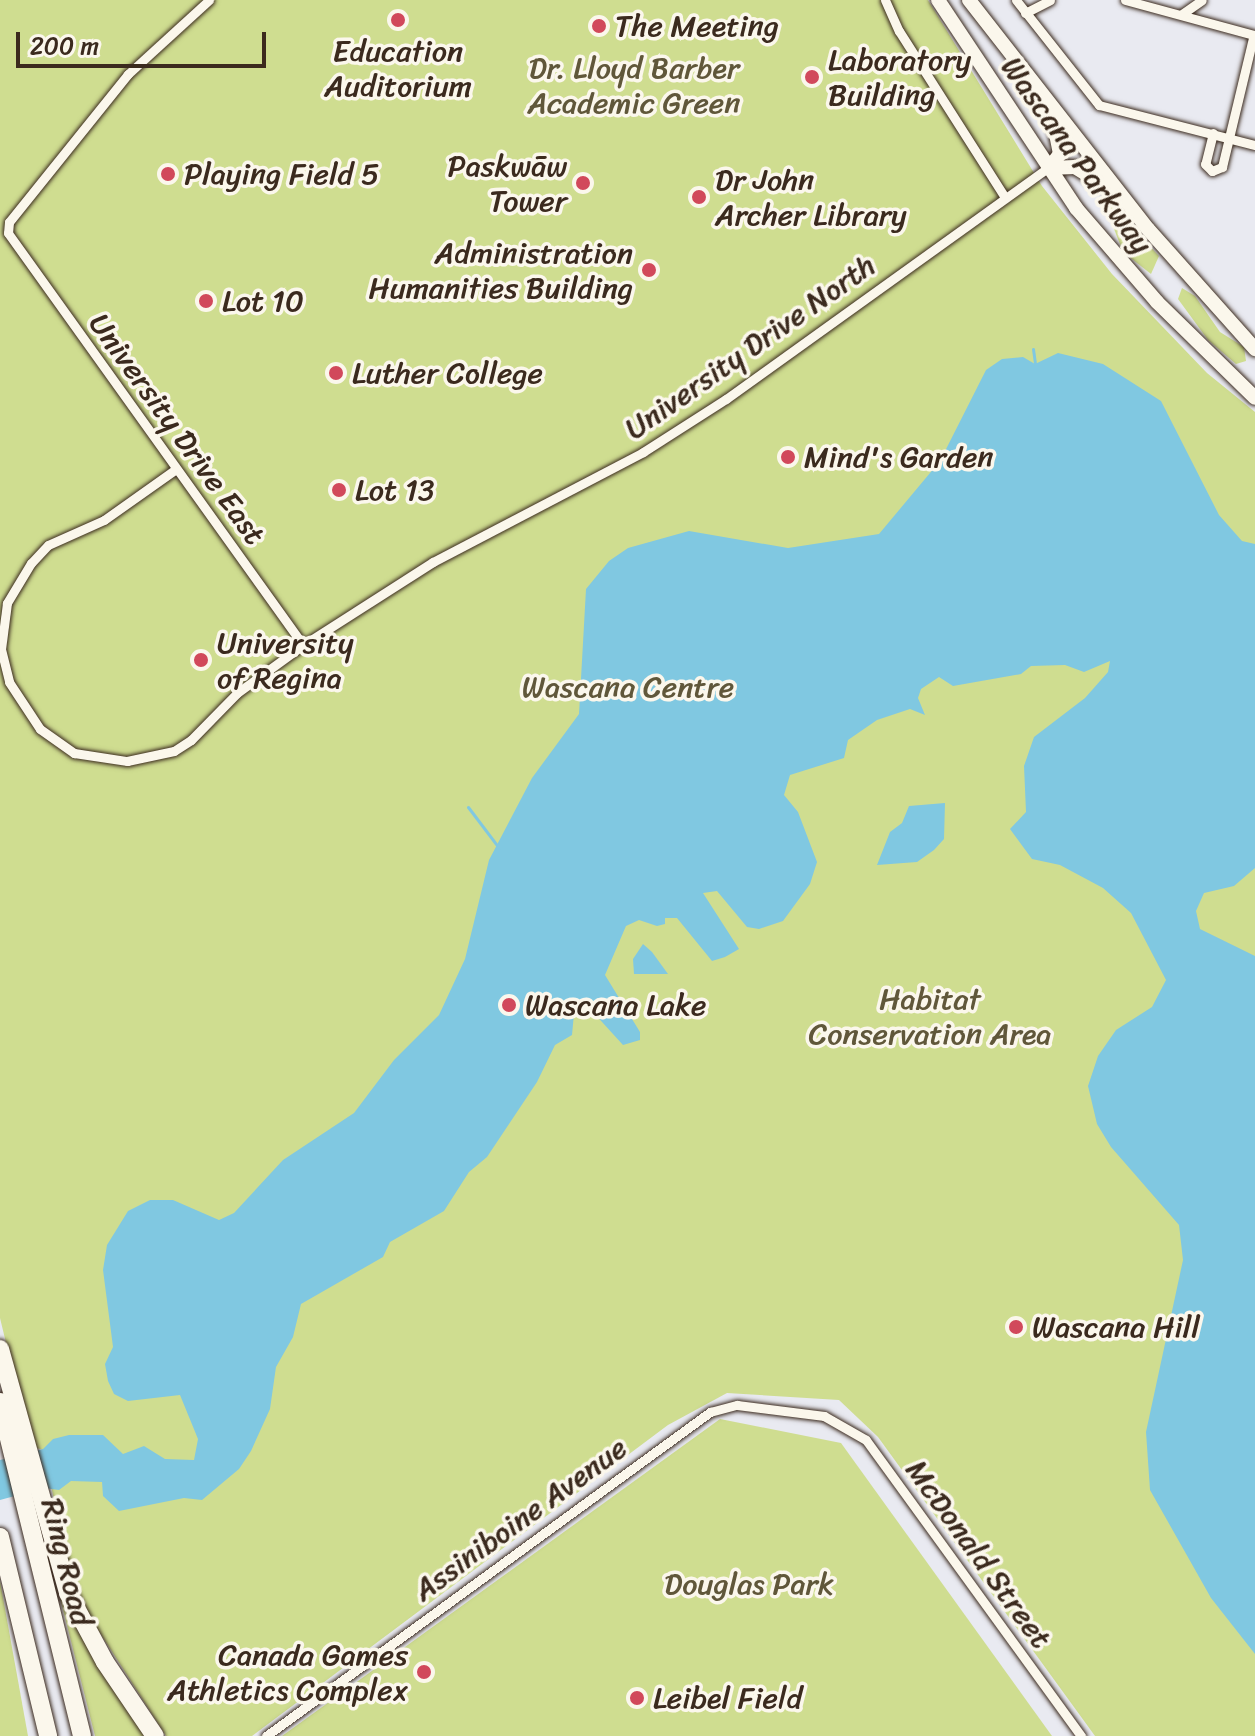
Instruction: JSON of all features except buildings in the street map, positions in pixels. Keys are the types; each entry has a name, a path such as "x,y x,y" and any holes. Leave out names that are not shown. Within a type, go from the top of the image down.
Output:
{"highway":[{"path":"0,1349 32,1504 79,1617 155,1736"},
{"path":"0,1402 18,1447"},
{"name":"Ring Road","path":"32,1504 82,1736"},
{"name":"Ring Road","path":"0,1537 48,1736"},
{"path":"14,1594 37,1736"}],"main road":[{"name":"Wascana Parkway","path":"938,0 1048,168 1157,302 1255,398"},
{"name":"Wascana Parkway","path":"969,0 1049,107 1148,229 1255,349"},
{"path":"1048,168 1060,154 1049,107"},
{"path":"1048,168 1089,172 1148,229"}],"street":[{"name":"University Drive East","path":"209,0 128,74 9,222 12,242 303,645"},
{"path":"885,0 899,31 1004,196"},
{"path":"1016,0 1099,105 1255,145"},
{"path":"1025,13 1050,0"},
{"path":"1125,0 1254,35 1222,167 1212,171 1205,164 1213,133"},
{"path":"1182,14 1202,0"},
{"name":"University Drive North","path":"303,645 433,562 643,452 714,407 1004,196 1048,168"},
{"path":"176,469 104,520 48,545 15,586 1,626 1,649 9,682 29,717 74,753 127,761 161,754 191,740 237,693 303,645"},
{"name":"Assiniboine Avenue","path":"266,1736 710,1412 766,1406 824,1416"},
{"name":"McDonald Street","path":"824,1416 855,1431 875,1450 1081,1736"}],"green space":[{"name":"Wascana Centre","path":"0,0 928,0 1042,186 1112,274 1207,373 1255,412 1255,1736 1095,1736 878,1437 839,1400 727,1393 668,1425 252,1736 166,1736 75,1594 43,1450 31,1446 0,1318"},
{"path":"1111,205 1159,256 1151,274 1123,252 1109,216"},
{"path":"1182,288 1195,296 1220,332 1244,347 1246,361 1236,364 1208,340 1178,299"},
{"name":"Douglas Park","path":"720,1419 841,1443 1052,1736 282,1736"},
{"path":"0,1581 28,1736 0,1736"},
{"path":"67,1597 149,1736 95,1736 60,1598"}],"water":[{"name":"Wascana Lake","path":"1058,353 1103,364 1161,401 1219,515 1242,541 1255,544 1255,868 1234,886 1204,893 1196,911 1200,929 1255,956 1255,1654 1211,1598 1150,1490 1146,1432 1183,1260 1179,1225 1111,1147 1097,1124 1088,1086 1098,1056 1116,1030 1152,1007 1166,980 1131,913 1103,888 1060,865 1032,859 1010,829 1026,812 1024,766 1034,737 1085,698 1108,672 1110,661 1084,672 1065,665 1031,666 1021,674 953,686 939,677 921,689 918,698 925,715 910,709 877,720 848,740 844,758 790,775 784,795 798,812 817,862 810,884 783,921 759,929 747,927 717,891 703,893 739,949 725,957 712,961 677,918 665,918 665,924 657,926 639,920 626,926 605,975 640,1032 640,1040 623,1045 582,1000 575,1003 572,1035 555,1045 537,1082 487,1157 469,1172 444,1211 390,1242 383,1257 301,1304 293,1337 276,1367 270,1409 251,1451 239,1469 202,1500 184,1498 119,1511 103,1496 102,1482 71,1481 59,1490 44,1488 0,1500 0,1460 43,1449 53,1439 69,1435 103,1435 123,1454 144,1446 165,1459 194,1460 198,1439 180,1395 128,1401 114,1394 108,1381 105,1364 113,1347 103,1270 107,1245 128,1211 150,1200 173,1200 219,1220 234,1213 283,1160 354,1113 394,1060 439,1015 465,959 489,860 532,778 579,714 586,589 609,561 628,548 689,531 788,548 879,534 940,461 986,370 1002,359 1023,357 1035,364"},
{"path":"945,803 944,839 934,850 917,862 877,865 890,832 902,823 909,806"},
{"path":"643,944 668,974 634,974 633,959"}],"waterway":[{"path":"1033,349 1035,364"},
{"path":"468,807 499,848"}],"place":[{"name":"Education Auditorium","path":"398,20"},
{"name":"The Meeting","path":"599,26"},
{"name":"Laboratory Building","path":"812,77"},
{"name":"Playing Field 5","path":"168,174"},
{"name":"Paskwāw Tower","path":"583,183"},
{"name":"Dr John Archer Library","path":"699,197"},
{"name":"Administration Humanities Building","path":"649,270"},
{"name":"Lot 10","path":"206,301"},
{"name":"Luther College","path":"336,373"},
{"name":"Mind's Garden","path":"788,457"},
{"name":"Lot 13","path":"339,490"},
{"name":"University of Regina","path":"201,660"},
{"name":"Wascana Lake","path":"509,1005"},
{"name":"Wascana Hill","path":"1016,1327"},
{"name":"Canada Games Athletics Complex","path":"424,1672"},
{"name":"Leibel Field","path":"637,1698"}],"park label":[{"name":"Dr. Lloyd Barber Academic Green","path":"634,85"},
{"name":"Habitat Conservation Area","path":"930,1016"}]}
